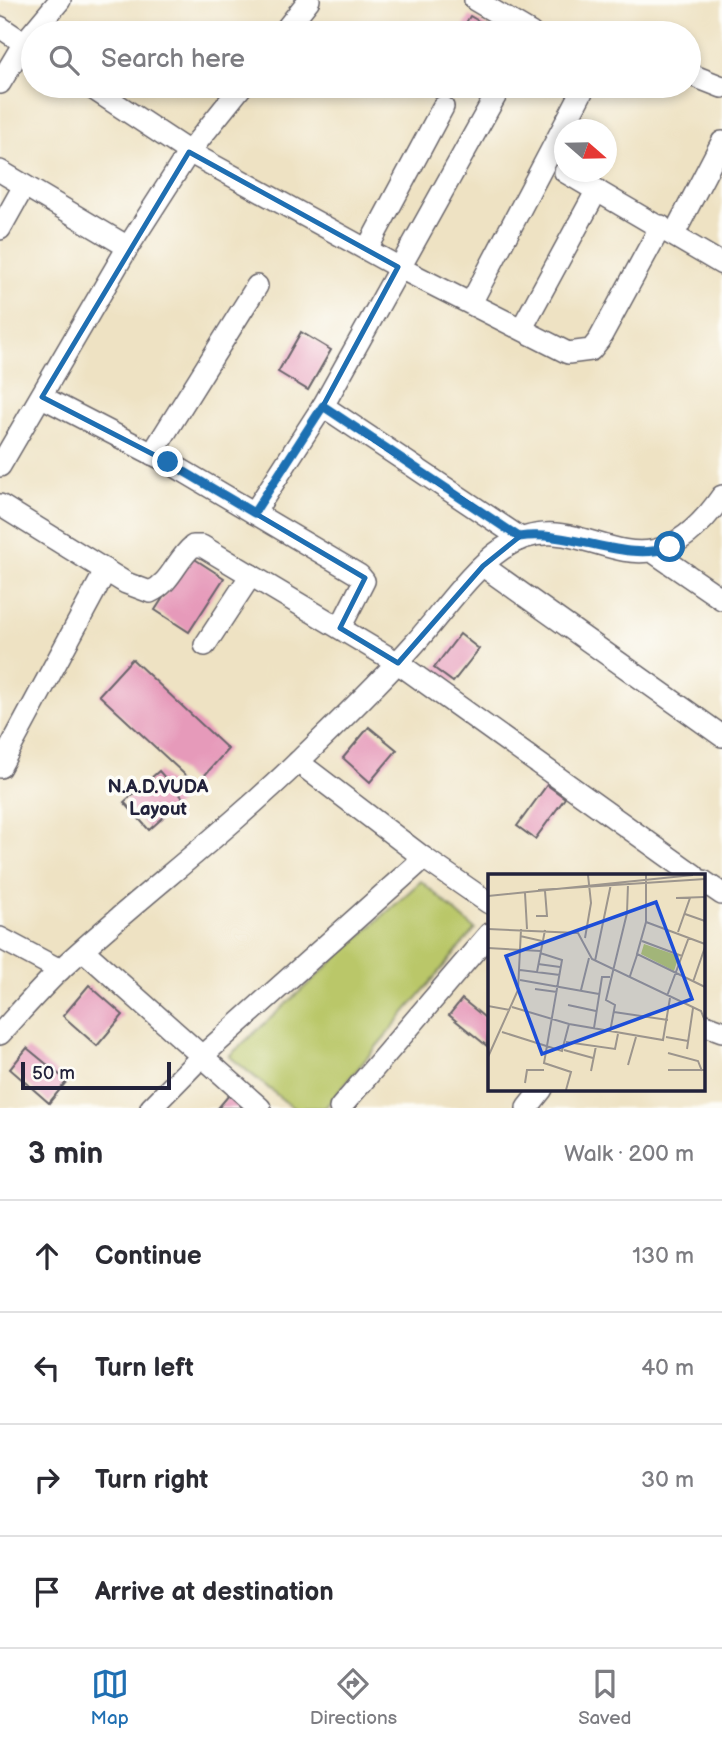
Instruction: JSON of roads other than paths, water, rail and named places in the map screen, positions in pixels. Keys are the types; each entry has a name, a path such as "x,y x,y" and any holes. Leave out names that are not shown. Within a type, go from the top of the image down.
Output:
{"street":[{"path":"45,21 60,0"},
{"path":"292,21 309,0"},
{"path":"475,0 511,21"},
{"path":"0,27 21,41"},
{"path":"0,83 21,55"},
{"path":"701,79 722,87"},
{"path":"107,98 190,152 398,267 568,353 591,350 722,142"},
{"path":"0,466 128,247 190,152 233,98"},
{"path":"254,513 323,406 494,98"},
{"path":"471,303 578,98"},
{"path":"367,249 443,107"},
{"path":"545,160 554,165"},
{"path":"0,172 128,247"},
{"path":"584,182 722,264"},
{"path":"0,229 24,186"},
{"path":"522,328 597,190"},
{"path":"152,454 257,286"},
{"path":"42,397 152,454 359,575 364,582 362,590 340,628"},
{"path":"323,406 519,537"},
{"path":"0,1034 60,970 298,762 398,663 484,566 519,537 543,534 638,554 655,553 691,534 722,496"},
{"path":"0,505 139,589 150,592 162,587 193,545 202,546 398,663 693,874"},
{"path":"655,553 722,599"},
{"path":"484,566 722,736"},
{"path":"0,767 106,569"},
{"path":"205,645 251,575"},
{"path":"298,762 424,858 488,902"},
{"path":"151,1108 201,1057 424,858"},
{"path":"704,882 722,894"},
{"path":"340,1108 488,935"},
{"path":"0,939 60,970"},
{"path":"83,950 260,1108"},
{"path":"704,1024 722,1031"},
{"path":"527,1108 541,1090"}],"district":[{"name":"N.A.D.VUDA Layout","path":"158,797"}]}
